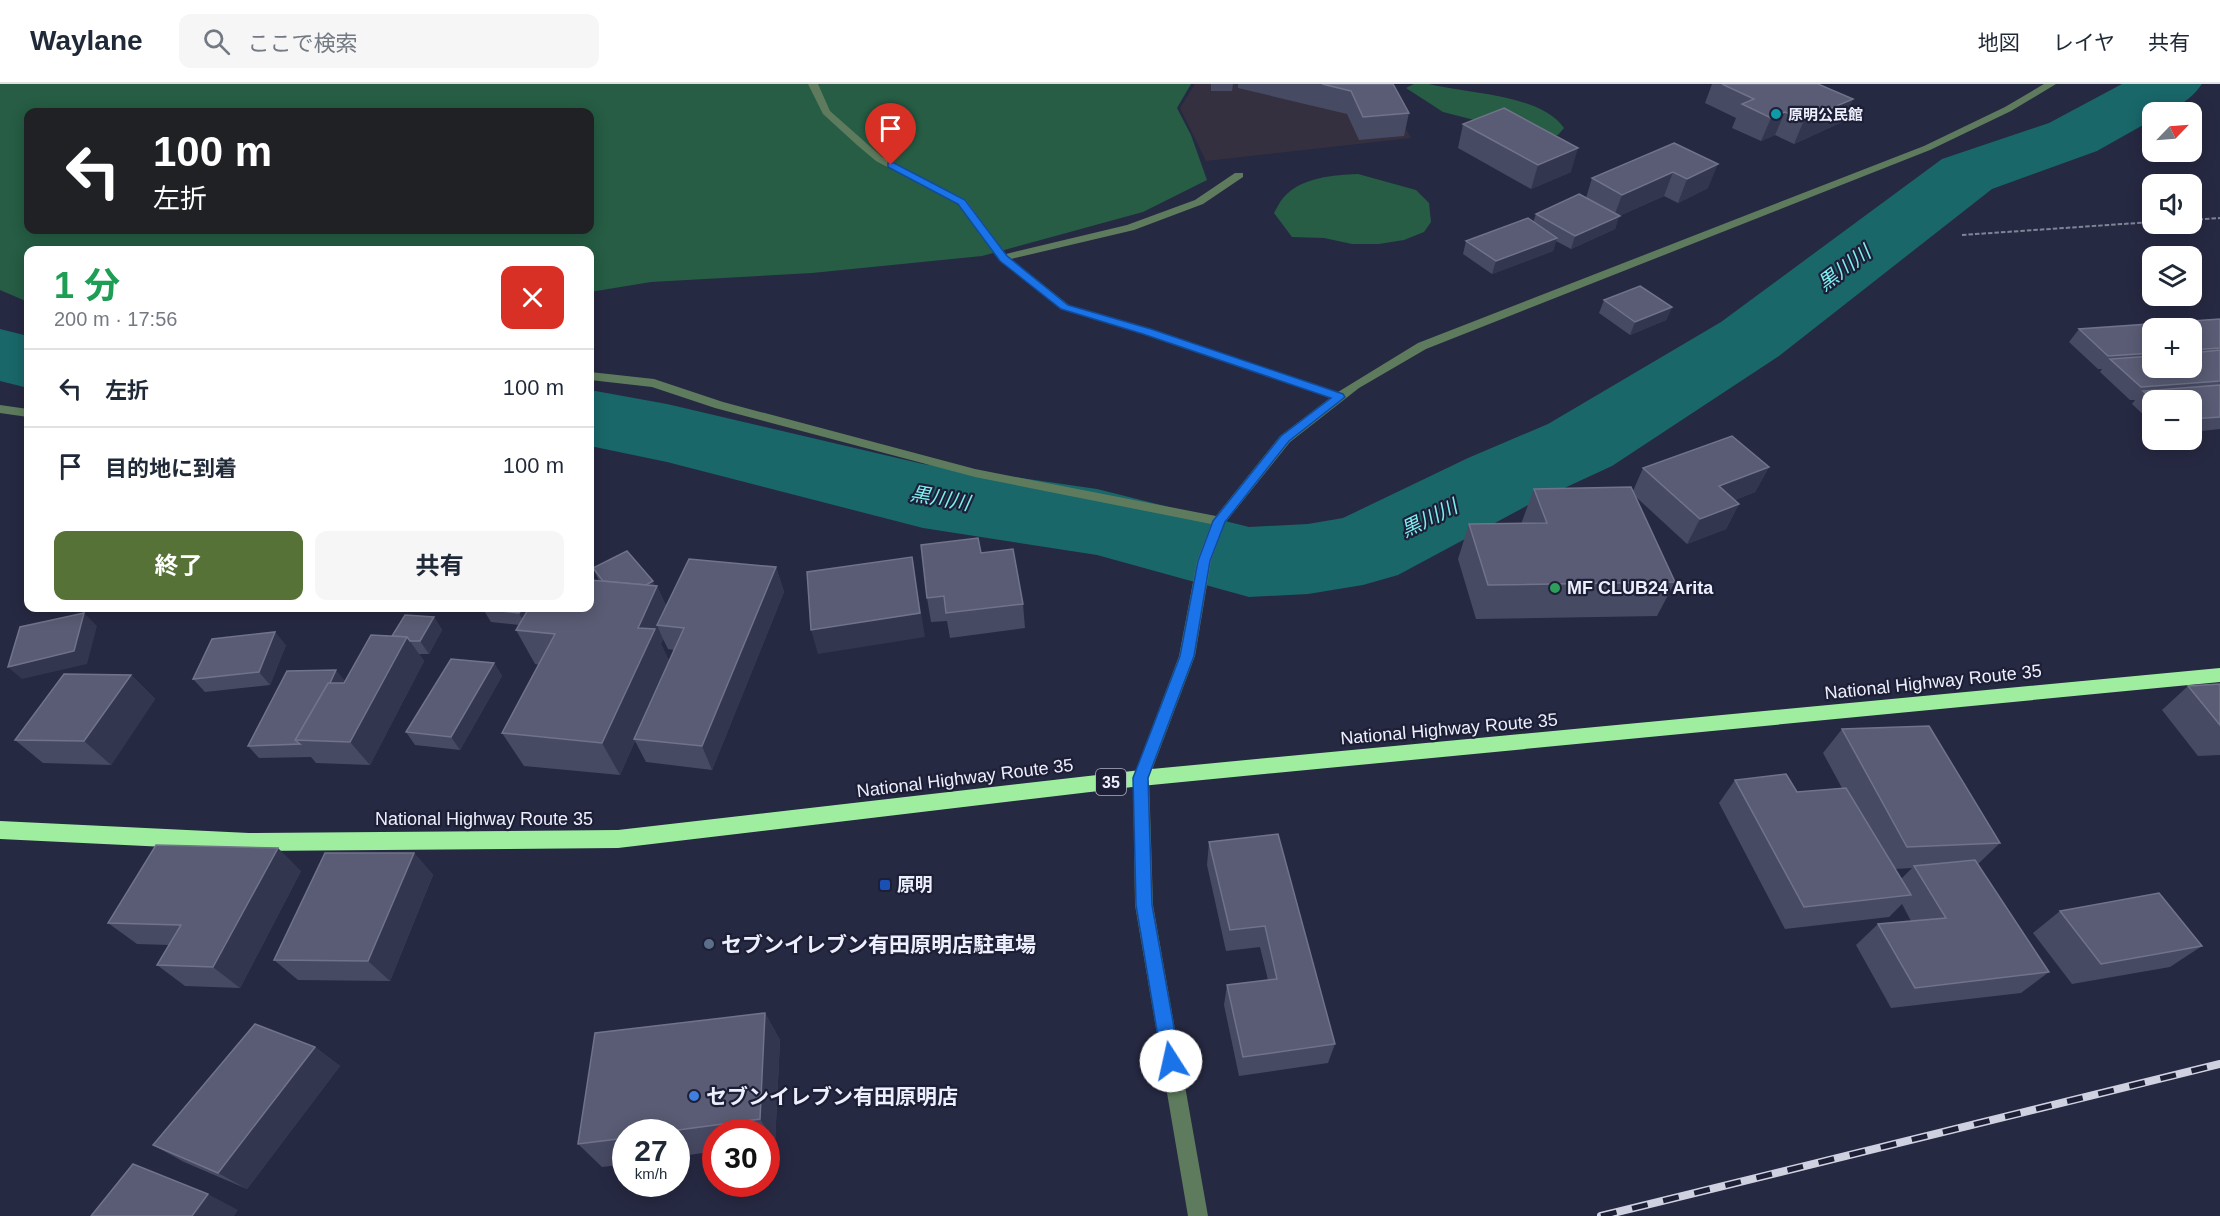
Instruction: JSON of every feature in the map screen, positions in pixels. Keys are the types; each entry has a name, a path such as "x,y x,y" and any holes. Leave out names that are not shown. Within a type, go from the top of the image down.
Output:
{"highway":[{"name":"National Highway Route 35","path":"0,830 249,842 618,839 1141,778 2220,675"}],"street":[{"path":"813,84 826,112 879,159 962,202 1004,258 1065,307 1147,332 1339,397"},
{"path":"1198,1216 1144,905 1141,778 1187,656 1204,561 1219,521 1285,439 1355,385 1422,346 1927,148 2008,109 2051,84"},
{"path":"1004,258 1071,240 1130,228 1199,202 1239,175"},
{"path":"594,376 654,383 719,405 975,473 1219,521"},
{"path":"0,409 24,412"}],"path":[{"path":"2202,219 2220,218"},
{"path":"1962,235 2142,223"}],"shaded area":[{"path":"1195,84 1335,84 1388,97 1411,138 1206,161 1180,108"}],"green space":[{"path":"0,84 1191,84 1177,108 1191,135 1207,180 1143,212 982,256 812,273 651,282 594,291 594,246 24,246 24,300 0,290"},
{"path":"1414,84 1429,84 1521,102 1553,117 1564,128 1558,135 1537,136 1443,112 1406,88"},
{"path":"1358,174 1416,190 1429,203 1431,222 1424,232 1404,240 1379,244 1352,244 1324,238 1292,237 1274,213 1284,197 1300,185 1329,176"}],"building":[{"path":"1322,84 1393,84 1409,113 1363,117 1351,91"},
{"path":"1722,84 1818,84 1853,99 1804,120 1785,112 1771,118 1742,104 1754,99"},
{"path":"1504,108 1578,148 1538,165 1463,124"},
{"path":"1674,143 1718,164 1687,179 1673,172 1622,195 1592,178"},
{"path":"1579,194 1620,216 1575,236 1536,214"},
{"path":"1528,218 1557,238 1496,261 1466,241"},
{"path":"1640,286 1672,307 1635,322 1604,300"},
{"path":"2220,319 2220,348 2202,349 2202,320"},
{"path":"2142,325 2142,354 2108,356 2079,329"},
{"path":"2220,350 2220,381 2141,387 2110,359 2142,357 2142,378 2202,378 2202,352"},
{"path":"2220,385 2220,417 2202,418 2202,390 2156,390"},
{"path":"1732,436 1769,467 1719,486 1739,504 1700,519 1643,468"},
{"path":"1631,487 1675,582 1488,585 1469,524 1547,523 1534,489"},
{"path":"978,538 981,553 1013,549 1023,604 946,613 944,596 927,598 921,545"},
{"path":"627,551 653,581 646,585 603,581 594,568"},
{"path":"912,557 920,613 811,630 807,572"},
{"path":"689,559 776,567 702,746 634,739 684,628 657,625"},
{"path":"594,580 657,586 638,628 655,629 602,743 502,733 555,634 516,630 527,612 594,612"},
{"path":"84,613 74,651 8,667 20,627"},
{"path":"405,615 434,617 420,641 392,636"},
{"path":"275,632 259,672 193,679 212,639"},
{"path":"371,635 407,637 350,742 295,740 328,683 344,683"},
{"path":"451,659 494,663 451,737 406,732"},
{"path":"336,670 295,740 300,744 248,746 287,671"},
{"path":"64,674 131,675 84,741 15,740"},
{"path":"2220,684 2220,725 2188,686"},
{"path":"1929,726 2000,843 1907,847 1842,729"},
{"path":"1786,774 1797,792 1846,788 1911,895 1804,907 1735,780"},
{"path":"1278,834 1335,1044 1243,1057 1227,985 1277,979 1265,926 1230,930 1209,842"},
{"path":"156,845 278,848 213,967 157,965 181,925 108,923"},
{"path":"325,853 414,853 368,961 274,960"},
{"path":"1975,860 2049,972 1915,988 1878,924 1946,918 1914,866"},
{"path":"2159,893 2202,946 2101,964 2060,911"},
{"path":"765,1013 760,1119 702,1119 702,1127 690,1128 690,1119 612,1119 612,1140 578,1144 595,1033"},
{"path":"255,1024 315,1047 218,1173 153,1145"},
{"path":"133,1164 208,1194 192,1216 91,1216"}],"waterway":[{"name":"黒川川","path":"594,419 667,433 923,496 1097,522 1249,562 1308,559 1363,550 1501,480 1580,445 1750,339 1967,174 2073,137 2170,84"},
{"name":"黒川川","path":"0,354 24,361"}],"railway":[{"path":"1601,1216 2220,1064"}],"place":[{"name":"原明公民館","path":"1776,114"},
{"name":"MF CLUB24 Arita","path":"1555,588"},
{"name":"原明","path":"885,885"},
{"name":"セブンイレブン有田原明店駐車場","path":"709,944"},
{"name":"セブンイレブン有田原明店","path":"694,1096"}],"route":[{"path":"891,165 962,202 1004,258 1065,307 1147,332 1339,397 1285,439 1219,521 1204,561 1187,656 1141,778 1144,905 1171,1061"}]}
